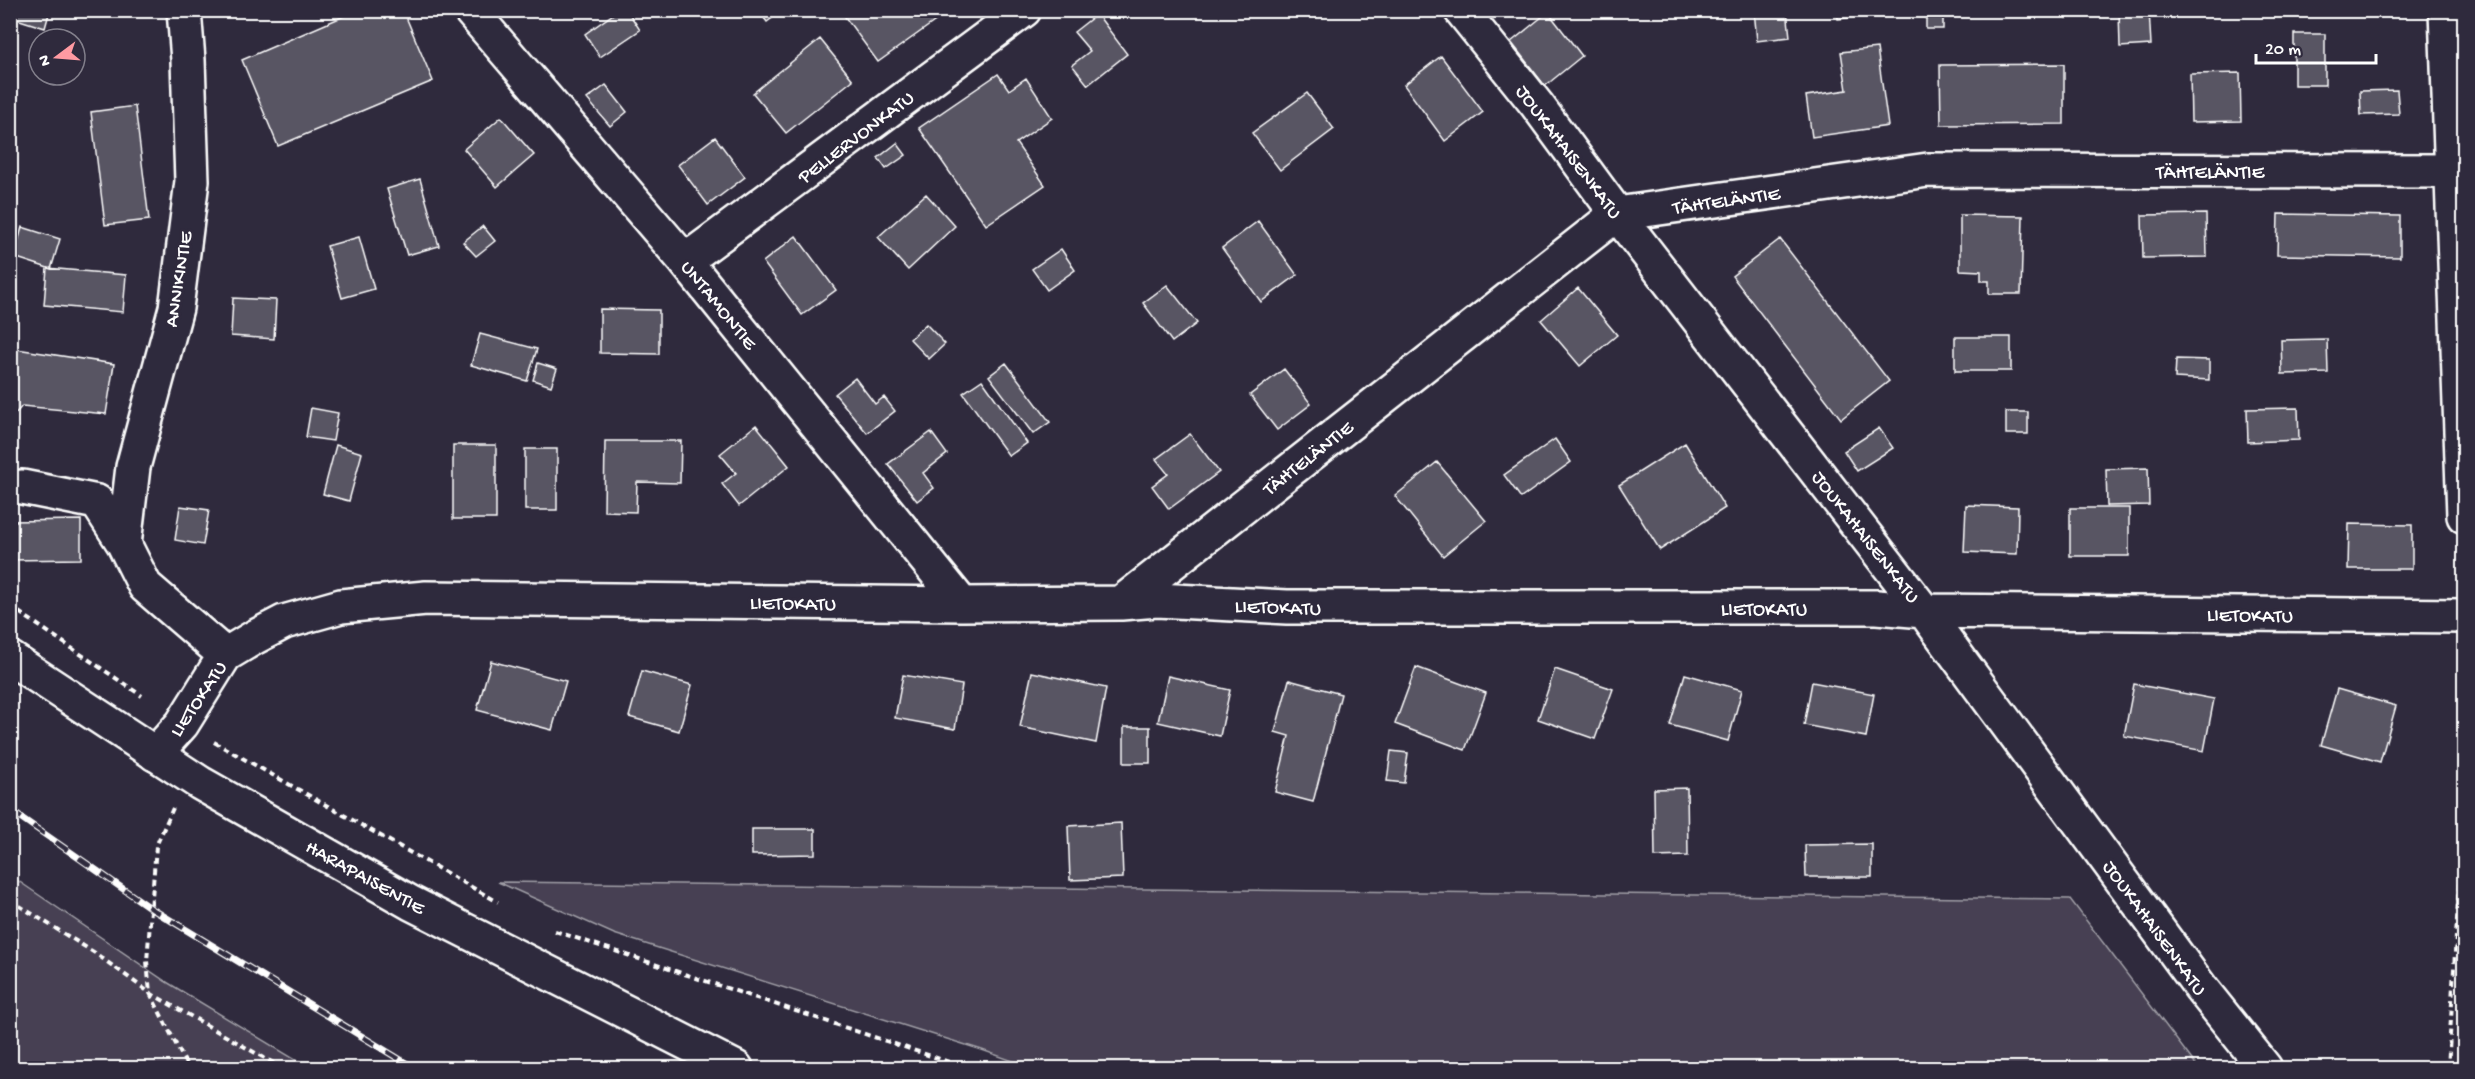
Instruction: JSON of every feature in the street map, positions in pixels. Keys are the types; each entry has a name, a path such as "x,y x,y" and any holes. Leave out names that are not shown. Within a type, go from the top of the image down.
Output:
{"street":[{"name":"ANNIKINTIE","path":"124,544 133,467 176,308 192,181 184,10"},
{"name":"UNTAMONTIE","path":"470,10 686,261 962,604"},
{"name":"PELLERVONKATU","path":"686,261 1024,10"},
{"name":"JOUKAHAISENKATU","path":"1461,10 1537,105 1617,214 1924,611 2194,979 2265,1068"},
{"path":"2446,10 2458,171 2464,516"},
{"name":"TÄHTELÄNTIE","path":"1121,603 1617,214 1928,170 2458,171"},
{"path":"22,487 97,502 124,544 145,586 225,655"},
{"name":"LIETOKATU","path":"155,754 182,724 225,655 284,622 341,606 426,598 962,604 1121,603 1157,600 1287,608 1877,608 1924,611 2464,616"},
{"name":"HARAPAISENTIE","path":"10,657 200,783 411,903 736,1068"}],"path":[{"path":"10,606 182,724 504,906"},
{"path":"2448,1068 2460,870 2464,724"},
{"path":"188,1068 150,993 147,961 156,846 171,810 200,783"},
{"path":"10,900 95,953 150,993 282,1068"},
{"path":"10,909 23,907"},
{"path":"545,928 967,1068"}],"shaded area":[{"path":"11,876 165,981 309,1068 11,1068"},
{"path":"498,882 2070,899 2198,1068 1033,1068 614,934"}],"building":[{"path":"10,10 50,10 45,27 10,17"},
{"path":"358,10 403,10 433,81 278,146 242,60"},
{"path":"619,10 627,10 640,30 600,57 585,34"},
{"path":"758,10 783,10 767,22"},
{"path":"855,10 946,10 948,12 878,62 845,17"},
{"path":"1754,10 1787,10 1790,37 1757,41"},
{"path":"1837,10 1884,10 1884,14 1838,19"},
{"path":"1926,10 1943,10 1943,29 1926,29"},
{"path":"2067,10 2089,10 2089,18 2066,18"},
{"path":"2119,10 2149,10 2151,45 2120,47"},
{"path":"2281,10 2312,10 2312,15 2281,16"},
{"path":"1548,12 1582,56 1545,86 1511,42"},
{"path":"1097,14 1127,54 1088,85 1072,65 1090,51 1074,32"},
{"path":"2294,34 2325,34 2325,85 2294,85"},
{"path":"820,39 853,80 786,133 753,93"},
{"path":"1877,48 1888,126 1812,137 1806,96 1847,90 1841,52"},
{"path":"1441,56 1483,112 1445,141 1404,85"},
{"path":"2064,64 2064,124 1941,125 1940,65"},
{"path":"2240,73 2241,121 2191,122 2190,74"},
{"path":"998,74 1009,90 1026,78 1052,118 1016,143 1045,185 986,225 919,128"},
{"path":"606,85 627,112 610,126 587,99"},
{"path":"2397,90 2399,114 2361,115 2360,91"},
{"path":"1307,93 1334,129 1280,170 1252,133"},
{"path":"135,106 149,220 105,225 91,112"},
{"path":"501,117 534,155 497,187 464,149"},
{"path":"715,137 745,177 708,205 678,165"},
{"path":"897,143 906,155 886,169 878,158"},
{"path":"420,179 439,246 407,255 387,189"},
{"path":"926,194 955,226 908,270 878,237"},
{"path":"2206,214 2207,257 2143,258 2142,215"},
{"path":"2278,214 2400,216 2400,257 2277,255"},
{"path":"1960,215 2023,216 2021,294 1989,294 1989,281 1981,281 1981,271 1960,270"},
{"path":"1258,221 1297,275 1261,302 1222,248"},
{"path":"483,226 495,241 476,256 463,242"},
{"path":"22,227 60,239 51,269 14,257"},
{"path":"796,236 836,290 802,315 763,262"},
{"path":"359,237 374,289 342,298 327,246"},
{"path":"1780,239 1889,381 1841,419 1732,276"},
{"path":"1061,249 1075,270 1047,290 1032,269"},
{"path":"47,268 126,275 123,312 44,305"},
{"path":"1167,285 1197,323 1172,342 1143,303"},
{"path":"1578,288 1617,335 1580,366 1541,320"},
{"path":"233,298 276,300 274,339 231,336"},
{"path":"600,309 659,310 659,354 600,353"},
{"path":"926,324 945,344 929,359 910,339"},
{"path":"480,334 537,349 527,381 471,365"},
{"path":"1955,337 2011,337 2011,371 1955,371"},
{"path":"2327,339 2328,373 2282,374 2281,340"},
{"path":"10,348 114,364 106,414 22,406 10,420"},
{"path":"2176,359 2209,360 2209,380 2175,378"},
{"path":"538,363 557,369 551,386 533,380"},
{"path":"1006,363 1050,422 1033,434 989,376"},
{"path":"1284,369 1311,404 1277,430 1250,395"},
{"path":"855,378 875,404 884,397 895,411 867,433 835,394"},
{"path":"982,380 1027,443 1009,456 963,393"},
{"path":"311,408 338,413 333,441 306,437"},
{"path":"2298,408 2299,440 2248,442 2247,409"},
{"path":"2006,412 2028,412 2028,434 2006,434"},
{"path":"756,425 789,466 739,506 722,484 736,473 720,454"},
{"path":"1879,428 1893,448 1857,471 1844,451"},
{"path":"931,432 947,454 923,473 934,488 917,501 888,464"},
{"path":"1190,434 1219,472 1169,509 1152,486 1168,474 1156,459"},
{"path":"1555,439 1571,462 1521,498 1504,475"},
{"path":"605,441 681,441 680,483 637,482 636,512 604,511"},
{"path":"1685,443 1725,508 1660,550 1619,485"},
{"path":"336,445 362,453 349,501 323,494"},
{"path":"453,445 496,445 496,519 453,519"},
{"path":"525,449 557,449 557,510 525,510"},
{"path":"1437,462 1486,521 1443,556 1395,496"},
{"path":"2148,468 2149,505 2107,506 2106,469"},
{"path":"1966,505 2018,507 2017,554 1964,552"},
{"path":"180,506 209,510 203,545 175,540"},
{"path":"2070,508 2129,508 2129,556 2070,556"},
{"path":"81,520 81,559 10,560 10,521"},
{"path":"2349,524 2412,525 2412,569 2348,569"},
{"path":"491,661 566,681 552,730 477,710"},
{"path":"1416,667 1486,693 1465,750 1395,724"},
{"path":"1555,669 1613,689 1595,739 1538,719"},
{"path":"642,671 692,685 679,731 629,717"},
{"path":"1032,672 1106,688 1096,743 1020,727"},
{"path":"1685,674 1742,690 1728,741 1670,725"},
{"path":"903,675 962,685 955,729 895,718"},
{"path":"1168,676 1230,690 1220,736 1158,722"},
{"path":"1289,680 1341,694 1313,802 1275,792 1289,736 1275,732"},
{"path":"1812,682 1874,694 1866,737 1804,725"},
{"path":"2134,684 2214,699 2204,751 2124,736"},
{"path":"2337,689 2396,706 2380,762 2321,745"},
{"path":"1124,727 1150,727 1150,763 1124,763"},
{"path":"1391,751 1408,753 1404,783 1387,781"},
{"path":"1687,788 1688,856 1655,857 1654,789"},
{"path":"1121,823 1123,878 1070,880 1068,826"},
{"path":"752,829 815,829 815,854 752,855"},
{"path":"1872,844 1872,877 1806,877 1805,845"}],"railway":[{"path":"10,810 152,909 414,1068"}]}
